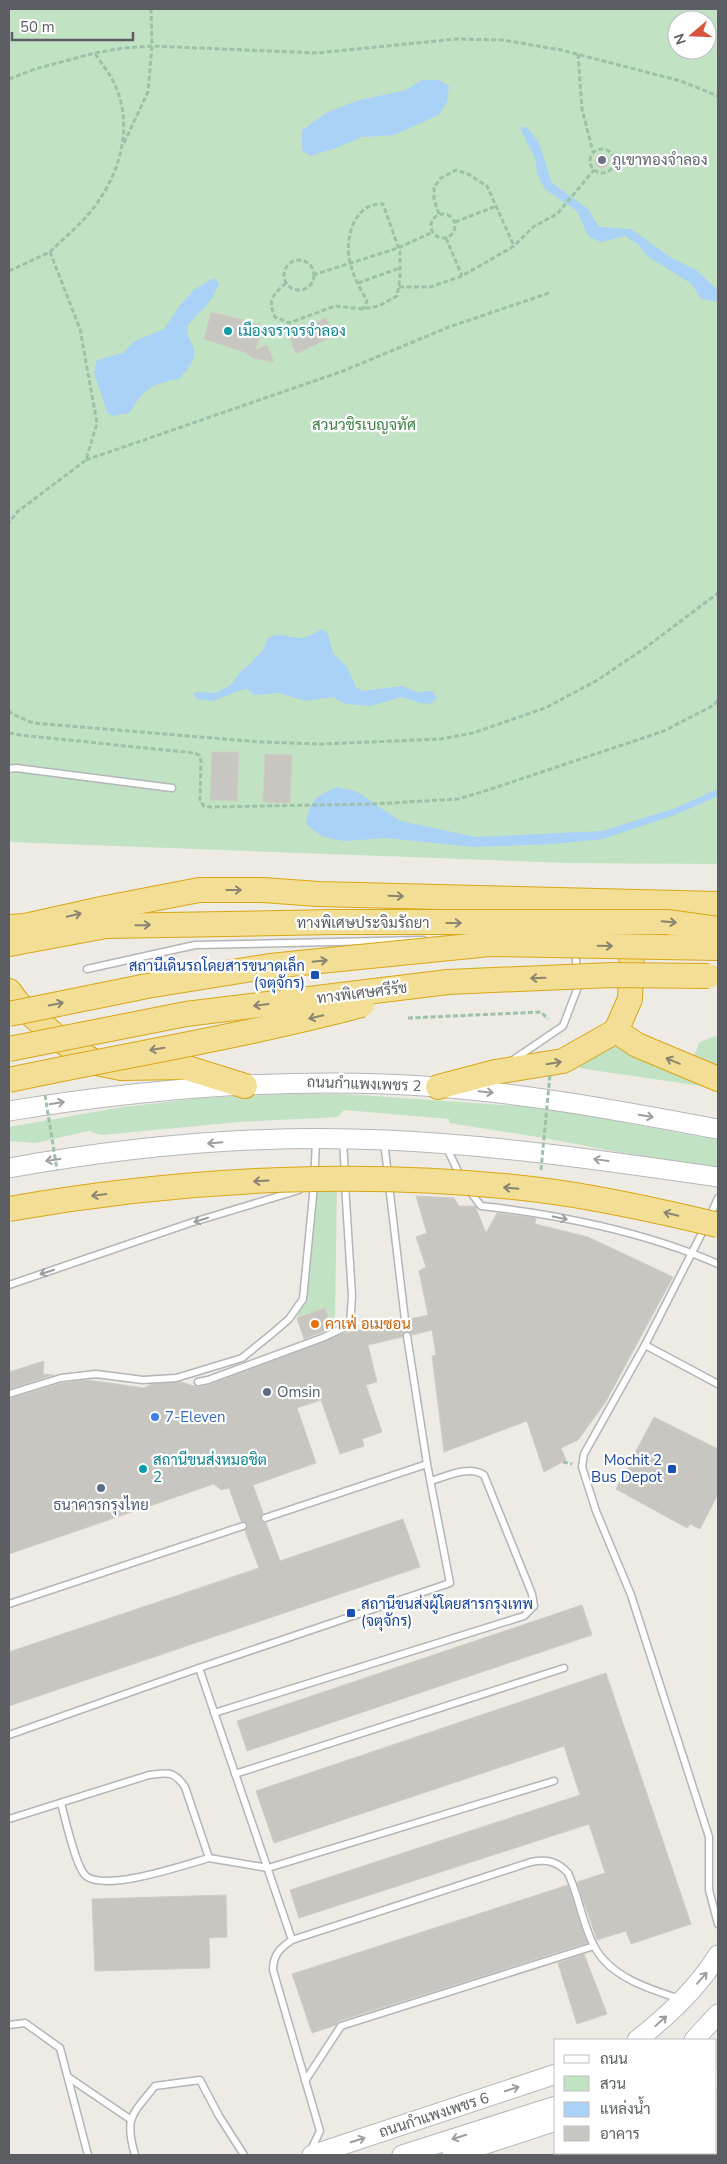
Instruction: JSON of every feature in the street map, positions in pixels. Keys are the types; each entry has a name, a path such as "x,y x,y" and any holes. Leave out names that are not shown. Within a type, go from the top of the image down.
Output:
{"highway":[{"path":"9,927 25,926 199,890 263,890 578,909 626,903 718,904"},
{"path":"438,1087 495,1072 563,1061 616,1031 630,1000 634,925 626,903"},
{"name":"ทางพิเศษประจิมรัถยา","path":"9,944 116,926 335,922 667,922 718,929"},
{"path":"9,1014 147,986 270,966 490,944 718,948"},
{"name":"ทางพิเศษศรีรัช","path":"9,1049 186,1014 448,982 612,975 718,976"},
{"path":"9,1080 135,1053 251,1032 448,982"},
{"path":"9,992 17,1002 60,1040 96,1064 121,1068 184,1067 245,1086"},
{"path":"616,1031 636,1045 718,1079"},
{"path":"9,1208 122,1192 218,1183 368,1180 449,1183 555,1192 658,1211 718,1225"}],"main road":[{"name":"ถนนกำแพงเพชร 2","path":"9,1111 124,1095 303,1082 438,1087 559,1100 718,1129"},
{"path":"9,1168 153,1148 239,1141 343,1139 444,1143 552,1154 718,1177"},
{"path":"638,2039 659,2023 683,2000 707,1973 718,1955"},
{"path":"695,2039 718,2014"},
{"name":"ถนนกำแพงเพชร 6","path":"310,2155 554,2075"},
{"name":"ถนนกำแพงเพชร 6","path":"402,2155 554,2107"},
{"path":"452,2155 550,2123"}],"lane":[{"path":"9,768 172,788"},
{"path":"574,933 578,909"},
{"path":"87,969 195,945 430,940"},
{"path":"449,940 574,942 578,987 563,1026 495,1072"},
{"path":"9,1394 61,1378 96,1374 143,1380 176,1378 242,1358 289,1319 303,1299 314,1185 316,1139"},
{"path":"198,1382 322,1338 350,1325 352,1296 343,1139"},
{"path":"384,1140 404,1320"},
{"path":"444,1143 465,1185 481,1206 526,1211 584,1223 693,1253 718,1264"},
{"path":"9,1284 190,1223 314,1185"},
{"path":"718,1198 693,1253 645,1345 584,1454 582,1467 596,1511 631,1595 709,1837 709,1890 718,1924"},
{"path":"9,1735 450,1583 427,1464 407,1336"},
{"path":"645,1345 718,1384"},
{"path":"265,1518 427,1464"},
{"path":"214,1713 524,1616 530,1612 534,1606 532,1594 484,1475 478,1471 466,1471 431,1481"},
{"path":"9,1604 243,1526"},
{"path":"199,1668 292,1940"},
{"path":"235,1774 564,1668"},
{"path":"9,1819 61,1804 149,1774 169,1772 177,1776 185,1787 209,1858"},
{"path":"61,1804 75,1854 84,1875 97,1882 117,1882 209,1858 268,1868 554,1781"},
{"path":"310,2155 320,2131 273,1970 273,1961 277,1952 292,1940 541,1860 552,1861 568,1873 594,1946 622,1975 641,1986 683,2000"},
{"path":"305,2081 341,2026 594,1946"},
{"path":"9,2026 25,2023 60,2048 88,2155"},
{"path":"68,2077 130,2119"},
{"path":"135,2155 129,2135 130,2119 155,2086 200,2080 219,2116 244,2155"}],"path":[{"path":"9,271 50,252 87,216 104,192 148,92 152,46 151,9"},
{"path":"9,79 35,69 95,53 152,46 317,53 456,39 503,40 578,54 681,81 718,96"},
{"path":"95,53 112,79 123,109 124,144"},
{"path":"578,54 582,109 593,152 590,164 594,170 606,172 612,167 614,160 611,153 604,149 593,152"},
{"path":"439,214 434,200 434,187 441,178 456,170 468,174 487,186 514,246"},
{"path":"399,287 430,287 462,276 514,246 533,226 558,214 594,170"},
{"path":"286,283 273,295 270,307 275,317 289,324 335,306 362,309 378,306 398,296 400,268 398,248 383,204 373,204 361,211 348,241 350,265 366,301 362,309"},
{"path":"455,222 496,206"},
{"path":"439,214 447,214 455,222 453,234 446,238 438,237 433,232 432,220 439,214"},
{"path":"313,275 350,265 398,248 433,232"},
{"path":"446,238 462,276"},
{"path":"50,252 80,329 97,423 86,460"},
{"path":"295,261 304,261 308,264 313,275 312,282 304,289 294,289 286,283 285,270 295,261"},
{"path":"358,283 400,268"},
{"path":"9,523 17,512 86,460 343,371 449,327 549,293"},
{"path":"9,710 12,714 34,723 261,742 323,744 440,739 473,733 545,708 596,681 646,648 718,593"},
{"path":"9,733 20,736 194,752 199,755 201,761 200,801 204,806 373,804 458,799 482,792 664,731 714,705 718,700"},
{"path":"408,1018 541,1012 548,1019"},
{"path":"541,1170 550,1074"},
{"path":"44,1095 57,1170"}],"green space":[{"name":"สวนวชิรเบญจทัศ","path":"9,9 718,9 718,864 567,863 9,842"},
{"path":"718,1036 718,1067 692,1062 699,1043"},
{"path":"616,1044 701,1086 579,1068 585,1059"},
{"path":"718,1085 718,1088 701,1086"},
{"path":"284,1094 344,1094 546,1108 718,1140 718,1171 544,1138 449,1123 449,1119 344,1110 338,1117 239,1122 102,1135 88,1131 36,1143 9,1141 9,1127 123,1107 202,1098"},
{"path":"314,1185 337,1187 335,1315 331,1326 325,1308 297,1318 303,1299"}],"water":[{"path":"422,80 439,80 449,86 447,102 439,115 394,135 362,137 310,156 302,150 302,130 328,112 356,101 406,90"},
{"path":"527,127 539,143 552,183 588,209 599,227 631,229 670,257 696,270 718,290 718,302 701,299 692,284 647,256 638,244 625,236 601,242 589,237 577,211 545,189 537,174 536,160 520,128"},
{"path":"214,278 219,284 211,300 188,325 187,335 194,348 194,358 188,368 179,379 150,388 129,413 112,416 107,412 94,372 97,360 123,353 135,341 164,329 180,305 195,289"},
{"path":"322,629 328,634 333,653 347,667 356,687 363,691 402,686 417,692 432,691 437,698 430,704 402,697 370,706 346,704 332,697 306,701 278,693 254,695 247,688 213,701 197,699 193,694 198,692 216,693 231,685 240,672 263,650 268,638 280,635 302,638"},
{"path":"337,787 356,791 400,821 476,837 602,831 673,809 718,789 718,796 675,815 603,839 554,844 473,847 387,838 344,841 323,837 306,824 308,816 315,800"}],"building":[{"name":"ภูเขาทองจำลอง","path":"599,154 605,154 609,161 605,168 599,168 595,164 595,158"},
{"name":"เมืองจราจรจำลอง","path":"211,312 259,324 262,332 255,350 267,345 274,362 253,358 244,352 204,339"},
{"path":"326,318 334,336 296,354 288,335"},
{"path":"212,752 239,752 237,801 210,800"},
{"path":"265,754 292,755 290,803 263,802"},
{"path":"416,1196 454,1198 459,1206 475,1206 486,1233 497,1213 536,1218 535,1224 588,1237 673,1277 605,1403 578,1440 561,1448 566,1460 544,1472 527,1421 444,1452 432,1356 436,1355 432,1330 412,1335 406,1331 402,1337 368,1345 377,1382 366,1385 382,1432 362,1439 364,1446 340,1454 321,1400 297,1408 316,1463 253,1485 263,1513 260,1519 266,1523 280,1561 403,1519 420,1567 9,1706 9,1652 259,1568 245,1531 248,1524 241,1521 229,1488 221,1490 214,1484 9,1554 9,1399 62,1383 88,1380 144,1388 152,1384 181,1382 197,1387 209,1385 341,1334 400,1321 406,1325 410,1319 428,1315 419,1271 426,1267 416,1237 427,1233"},
{"path":"325,1308 332,1328 304,1339 297,1318"},
{"path":"44,1361 43,1374 53,1375 9,1389 9,1372"},
{"name":"Mochit 2 Bus Depot","path":"654,1417 718,1449 718,1494 700,1529 690,1524 687,1528 616,1489"},
{"path":"582,1605 592,1635 247,1751 237,1721"},
{"path":"606,1673 691,1924 631,1944 626,1931 597,1940 577,1882 605,1873 589,1824 299,1918 290,1890 580,1795 564,1746 274,1843 256,1791"},
{"path":"568,1885 587,1943 339,2021 336,2025 312,2033 292,1974"},
{"path":"226,1895 227,1937 209,1938 210,1968 95,1971 92,1899"},
{"path":"584,1954 607,2014 577,2024 558,1963"}],"place":[{"name":"ภูเขาทองจำลอง","path":"602,160"},
{"name":"เมืองจราจรจำลอง","path":"228,331"},
{"name":"สถานีเดินรถโดยสารขนาดเล็ก (จตุจักร)","path":"315,975"},
{"name":"คาเฟ่ อเมซอน","path":"315,1324"},
{"name":"Omsin","path":"267,1392"},
{"name":"7-Eleven","path":"155,1417"},
{"name":"สถานีขนส่งหมอชิต 2","path":"143,1469"},
{"name":"Mochit 2 Bus Depot","path":"672,1469"},
{"name":"ธนาคารกรุงไทย","path":"101,1488"},
{"name":"สถานีขนส่งผู้โดยสารกรุงเทพ (จตุจักร)","path":"351,1613"}]}
